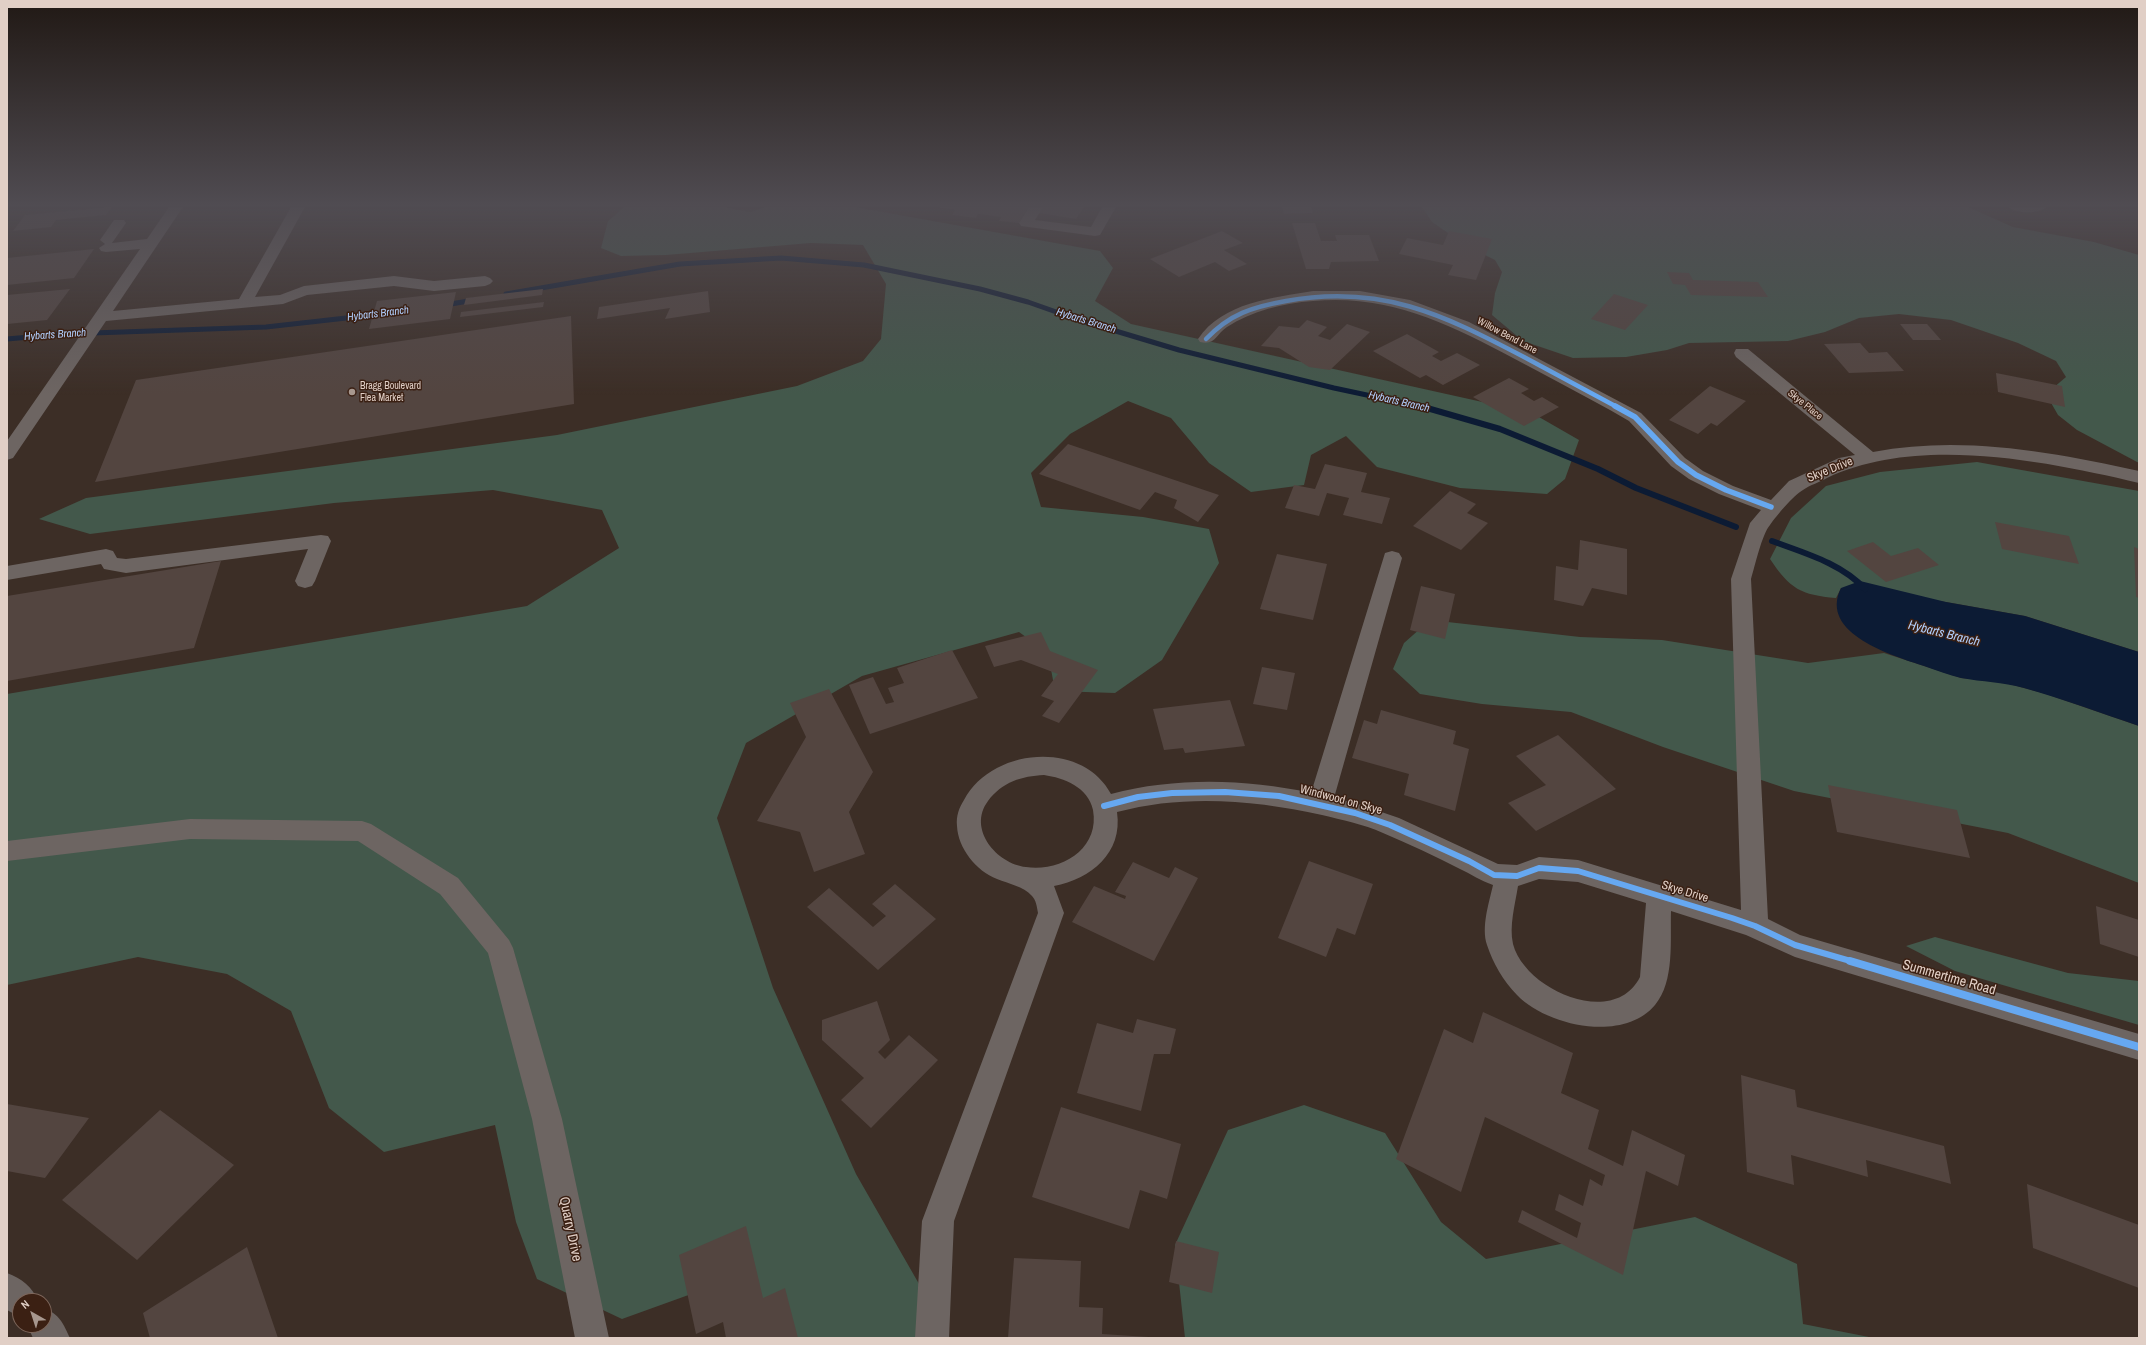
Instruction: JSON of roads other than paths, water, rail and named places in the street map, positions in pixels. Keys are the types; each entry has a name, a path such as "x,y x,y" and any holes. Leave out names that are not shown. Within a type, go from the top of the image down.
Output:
{"street":[{"path":"7,454 133,270"},
{"path":"244,303 263,270"},
{"path":"101,318 283,299 304,291 394,281 434,286 486,281"},
{"name":"Willow Bend Lane","path":"1206,339 1220,324 1257,306 1313,296 1360,296 1410,305 1463,324 1636,417 1678,462 1696,475 1726,490 1771,507"},
{"name":"Skye Place","path":"1742,353 1868,456"},
{"name":"Skye Drive","path":"1608,880 1755,926 1741,578 1743,560 1760,521 1771,507 1798,484 1814,475 1842,463 1868,456 1929,451 1977,451 2045,457 2139,477"},
{"path":"7,572 106,556 111,564 126,566 321,541 305,581"},
{"path":"1320,804 1392,558"},
{"path":"1039,765 1059,768 1078,775 1093,787 1104,806 1107,819 1105,836 1094,854 1070,870 1053,877 1029,878 1005,872 986,860 973,843 969,824 973,805 984,788 1000,776 1018,768 1039,765"},
{"name":"Windwood on Skye","path":"1104,806 1138,796 1172,793 1225,792 1279,796 1355,813 1390,825 1494,875 1517,876 1539,868 1558,868 1578,871 1608,880"},
{"name":"Quarry Drive","path":"7,850 190,829 362,831 449,886 500,948 547,1119 592,1338"},
{"path":"1507,876 1499,922 1500,944 1510,966 1527,987 1551,1003 1577,1013 1604,1015 1628,1009 1645,996 1654,978 1660,896"},
{"path":"932,1338 938,1221 1051,913 1042,888 1029,878"},
{"name":"Summertime Road","path":"1755,926 1795,945 2139,1047"}],"water":[{"path":"1860,581 1946,602 2025,616 2139,652 2139,726 2068,701 2024,688 2008,684 1956,677 1878,649 1849,630 1840,618 1837,604 1841,588"}],"waterway":[{"name":"Hybarts Branch","path":"506,294 647,270"},
{"name":"Hybarts Branch","path":"887,270 980,289 1028,302 1079,320 1179,350 1334,388 1423,407"},
{"name":"Hybarts Branch","path":"445,305 474,300"},
{"name":"Hybarts Branch","path":"7,339 64,334 266,327 382,314"},
{"name":"Hybarts Branch","path":"1420,406 1500,429 1598,469 1636,488 1736,527"},
{"name":"Hybarts Branch","path":"1772,541 1822,560 1845,572 1865,589"}],"place":[{"name":"Bragg Boulevard Flea Market","path":"352,392"}]}
